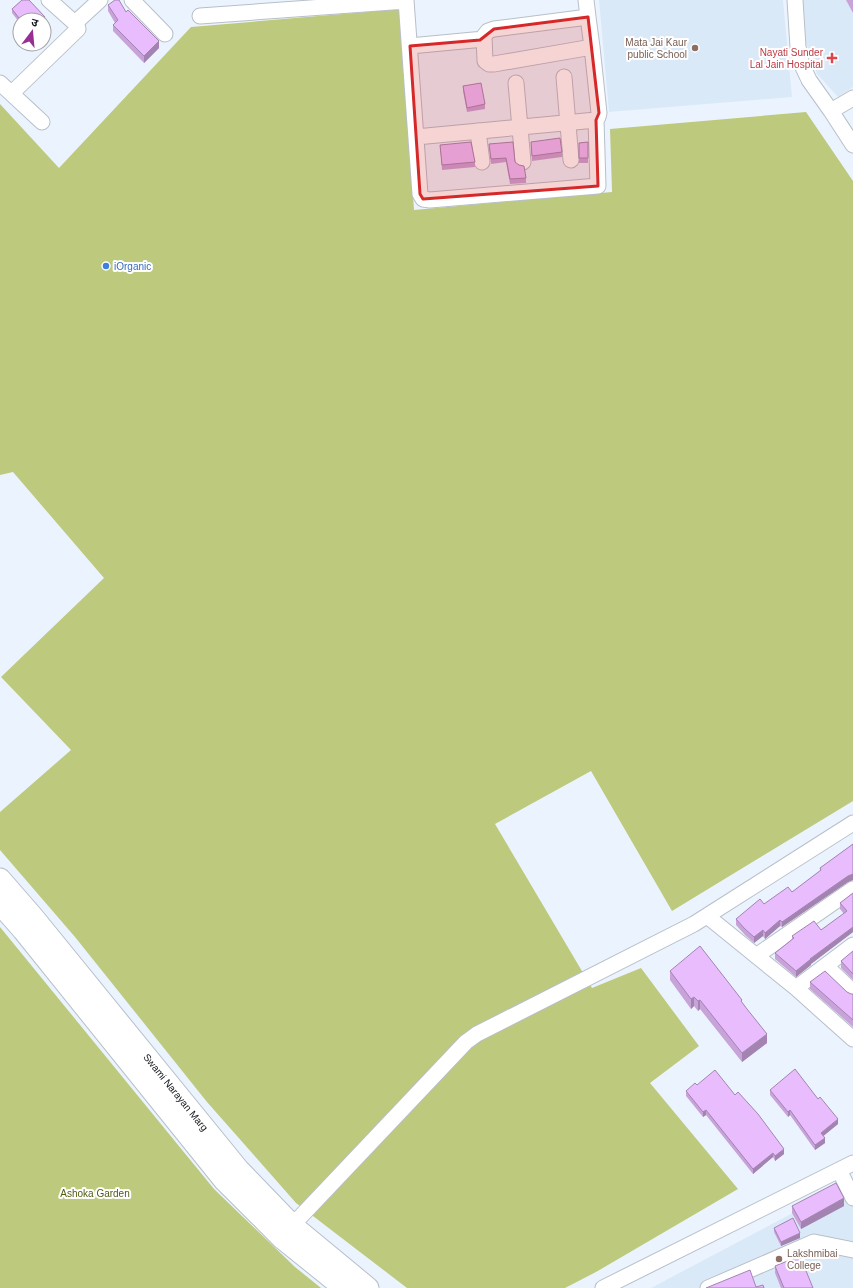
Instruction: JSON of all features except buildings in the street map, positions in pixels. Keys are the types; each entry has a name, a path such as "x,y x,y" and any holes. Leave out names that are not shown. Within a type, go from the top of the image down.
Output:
{"main road":[{"name":"Swami Narayan Marg","path":"0,879 33,917 238,1169 287,1232 344,1288"},
{"name":"Swami Narayan Marg","path":"0,904 28,936 224,1180 287,1232 368,1288"}],"street":[{"path":"5,87 15,90 78,29 75,23 49,0"},
{"path":"75,23 100,0"},
{"path":"132,0 165,34"},
{"path":"200,16 283,5 406,0 420,194 423,199 430,200 598,186 596,120 599,113 586,0"},
{"path":"795,0 800,57 809,80 832,111 853,145"},
{"path":"588,17 488,31 484,36 485,61 489,64 592,48"},
{"path":"410,46 484,40"},
{"path":"564,77 571,160"},
{"path":"516,83 523,162"},
{"path":"5,87 42,122"},
{"path":"832,111 853,98"},
{"path":"416,137 596,120"},
{"path":"478,131 482,162"},
{"path":"287,1232 471,1038 694,924 853,823"},
{"path":"756,956 853,889"},
{"path":"707,916 796,988 853,1039"},
{"path":"796,988 853,945"},
{"path":"826,966 853,992"},
{"path":"603,1288 620,1284 853,1163"},
{"path":"839,1170 853,1198"},
{"path":"708,1288 814,1242 853,1250"}],"highlighted area":[{"path":"588,17 599,113 596,120 598,186 423,199 420,194 410,46 480,40 494,29"}],"shaded area":[{"name":"Mata Jai Kaur public School","path":"599,0 783,0 792,97 609,112"},
{"name":"Nayati Sunder Lal Jain Hospital","path":"803,0 853,0 853,87 838,97 817,74 806,43"},
{"name":"Lakshmibai College","path":"853,1181 853,1288 651,1288 836,1190"}],"green space":[{"path":"401,9 414,210 612,192 610,129 806,112 853,181 853,801 672,911 591,771 495,824 592,988 641,968 699,1046 650,1083 738,1189 596,1272 565,1288 407,1288 296,1203 207,1102 75,937 0,850 0,812 71,750 1,677 104,578 13,472 0,475 0,104 59,168 191,27"},
{"name":"Ashoka Garden","path":"0,927 214,1189 295,1267 321,1288 0,1288"}],"place":[{"name":"Mata Jai Kaur public School","path":"695,48"},
{"name":"Nayati Sunder Lal Jain Hospital","path":"832,58"},
{"name":"iOrganic","path":"106,266"},
{"name":"Lakshmibai College","path":"779,1259"}]}
